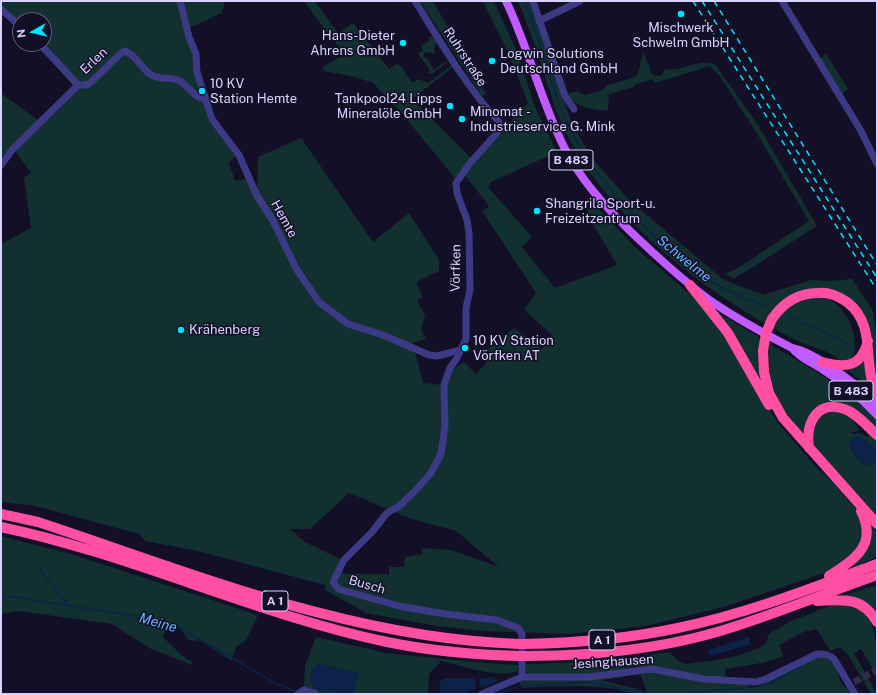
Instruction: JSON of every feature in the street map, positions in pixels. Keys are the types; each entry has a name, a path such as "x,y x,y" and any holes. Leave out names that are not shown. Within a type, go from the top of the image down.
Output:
{"highway":[{"path":"690,285 728,333 774,411 783,418 877,524"},
{"path":"783,418 769,393 764,372 763,351 766,333 772,319 783,306 797,297 812,293 828,294 843,299 857,311 866,327 869,337 872,383 877,394"},
{"path":"822,362 843,366 857,362 866,349 869,337"},
{"path":"809,448 808,428 812,420 821,410 828,407 836,407 850,412 860,418 877,435"},
{"path":"813,588 846,566 864,546 867,536 867,526 857,503"},
{"name":"A 1","path":"1,514 34,521 260,596 342,619 436,638 483,643 522,644 608,640 679,628 738,612 813,588 877,564"},
{"name":"A 1","path":"1,527 30,533 106,555 272,610 354,634 443,651 522,656 574,655 652,646 715,632 809,601 877,575"},
{"path":"809,601 842,600 855,602 868,609 877,622"}],"main road":[{"name":"B 483","path":"506,1 527,49 553,124 579,173 620,221 690,285 732,314 792,348 800,350 822,362 852,382 877,404"},
{"name":"B 483","path":"792,348 798,355 845,386 877,415"}],"street":[{"name":"Hemte","path":"180,1 189,37 196,54 197,72 204,99 212,119 242,159 252,187 272,219 297,270 319,302 348,324 383,335 430,355 437,356 461,350"},
{"name":"Ruhrstraße","path":"415,1 461,74 482,103 499,122"},
{"path":"533,1 565,96 574,109"},
{"path":"539,21 580,1"},
{"path":"782,1 861,131 877,164"},
{"path":"1,9 12,19"},
{"name":"Erlen","path":"1,165 13,149 78,85 87,85 125,51 131,54 151,75 159,78 177,80 198,97 204,99"},
{"name":"Erlen","path":"47,52 78,85"},
{"name":"Vörfken","path":"445,427 444,385 450,368 461,350 468,331 466,308 470,290 469,233 467,220 457,193 456,183 471,162 497,133 499,122"},
{"name":"Busch","path":"445,427 441,454 431,473 398,507 387,513 372,532 344,560 334,582 339,589 399,606 445,614 497,620 518,628 522,634 522,677"},
{"name":"Jesinghausen","path":"522,677 589,677 652,669 704,679 756,682 766,679 817,654 822,654 832,656 852,684 855,694"},
{"path":"482,694 522,677"},
{"path":"298,694 304,690 316,694"}],"green space":[{"path":"1,1 225,1 222,13 187,29 212,119 238,153 229,163 235,181 249,178 257,192 258,157 301,138 373,242 409,213 439,260 439,271 416,282 423,297 417,300 425,316 421,330 426,339 413,343 423,383 443,385 452,370 464,362 476,374 487,362 480,355 514,328 542,349 553,336 524,310 536,293 482,211 489,207 486,202 463,173 457,182 400,111 373,83 355,77 324,71 323,67 340,57 349,57 330,37 304,1 315,1 338,33 353,23 389,69 396,64 401,66 412,83 418,79 428,83 452,65 453,67 412,99 472,159 497,136 528,103 510,57 483,1 494,1 517,52 535,107 557,152 491,182 488,187 532,237 522,247 555,288 617,265 586,212 595,205 636,248 698,301 720,327 763,401 778,423 816,467 832,481 860,514 864,528 859,549 827,572 724,607 645,626 569,634 481,631 437,626 366,613 325,590 325,585 198,551 145,541 139,534 35,506 1,502 1,244 31,228 24,178 31,173 12,147 1,158 1,93 38,120 76,84 42,52 52,52 52,12 12,12 12,23 1,13","holes":["349,493 412,519 456,531 499,567 451,550 422,548 422,554 405,557 404,567 389,567 389,574 344,574 338,569 344,561 305,542 290,529 310,529"]},
{"path":"420,1 433,1 486,94 482,96"},
{"path":"518,1 529,1 571,121 591,157 629,200 724,280 763,295 811,280 829,281 852,279 873,311 877,343 877,389 873,377 872,341 870,330 861,312 846,298 828,291 809,290 795,293 778,304 769,316 776,320 796,301 815,295 831,300 843,312 852,327 855,343 852,357 843,364 834,355 798,341 772,328 707,287 661,250 618,207 582,161 568,137 554,105 534,43"},
{"path":"428,37 433,37 437,41 434,49 435,54 425,52 423,57 427,58 434,70 443,63 449,61 432,74 427,72 430,70 418,54 423,50 421,46 430,40"},
{"path":"643,52 652,74 656,76 662,75 664,70 677,69 700,63 715,64 758,125 817,226 734,279 725,274 738,268 809,221 756,132 719,75 710,66 655,83 653,79 634,85 634,87 609,94 608,111 580,105 570,99 567,94 577,91 585,95 591,94 602,90 607,85 634,78 638,74"},
{"path":"826,54 848,89 842,94 820,59"},
{"path":"714,310 760,338 764,388"},
{"path":"769,344 826,378 853,397 877,420 877,432 844,406 809,417 802,434 779,403 774,393 769,370"},
{"path":"865,358 869,387 846,369"},
{"path":"834,411 849,415 860,431 851,432 852,434 860,433 868,437 869,436 860,424 877,440 877,451 869,443 858,436 849,441 849,447 861,463 871,465 877,460 877,521 812,445 813,423 826,412"},
{"path":"870,525 877,532 877,557 853,567"},
{"path":"1,536 71,554 258,615 246,640 236,647 232,661 201,641 189,640 181,630 168,624 163,637 181,655 192,662 192,665 151,649 112,624 18,611 1,614"},
{"path":"877,585 877,617 842,596"},
{"path":"837,603 858,607 865,613 873,628 877,656 877,675 861,649 854,653 877,694 871,694 848,655 840,647 830,651 817,629 803,632 779,645 783,656 763,662 725,669 725,679 747,683 751,688 761,686 760,683 820,656 830,660 833,663 841,682 852,694 648,694 637,666 624,669 624,677 601,680 641,690 643,694 587,686 522,688 519,681 531,680 525,669 526,664 598,661 669,652 681,663 686,664 736,656 765,645 769,634 789,622"},
{"path":"316,637 386,653 517,665 519,667 518,671 501,673 441,661 429,674 428,694 324,694 304,687 305,666"}],"water":[{"path":"858,436 867,441 877,450 877,460 871,465 862,464 849,447 849,441"},
{"path":"749,637 751,644 710,656 708,650"},
{"path":"318,664 358,673 359,678 353,694 337,694 315,689 310,676 312,669"},
{"path":"495,677 497,682 481,688 479,679"},
{"path":"444,678 473,678 475,680 476,689 460,694 441,694 439,688 440,681"}],"waterway":[{"name":"Schwelme","path":"525,1 551,82 571,130 583,151 615,195 654,237 696,271 717,285 765,306"},
{"name":"Schwelme","path":"788,316 840,339 857,352"},
{"path":"36,564 68,605"},
{"name":"Meine","path":"8,596 147,618 180,628 275,683 294,691"},
{"name":"Meine","path":"758,686 770,683 801,666"},
{"name":"Meine","path":"520,686 586,682 652,694"},
{"name":"Meine","path":"498,694 516,687"},
{"name":"Meine","path":"674,694 754,687"}],"tunnel":[{"path":"854,682 877,670"}],"railway":[{"path":"693,1 877,290"},
{"path":"702,1 877,278"},
{"path":"714,1 877,265"}],"place":[{"name":"Mischwerk Schwelm GmbH","path":"681,14"},
{"name":"Hans-Dieter Ahrens GmbH","path":"403,43"},
{"name":"Logwin Solutions Deutschland GmbH","path":"492,61"},
{"name":"10 KV Station Hemte","path":"202,91"},
{"name":"Tankpool24 Lipps Mineralöle GmbH","path":"450,106"},
{"name":"Minomat - Industrieservice G. Mink","path":"462,119"},
{"name":"Shangrila Sport-u. Freizeitzentrum","path":"537,211"},
{"name":"Krähenberg","path":"181,330"},
{"name":"10 KV Station Vörfken AT","path":"465,348"}]}
